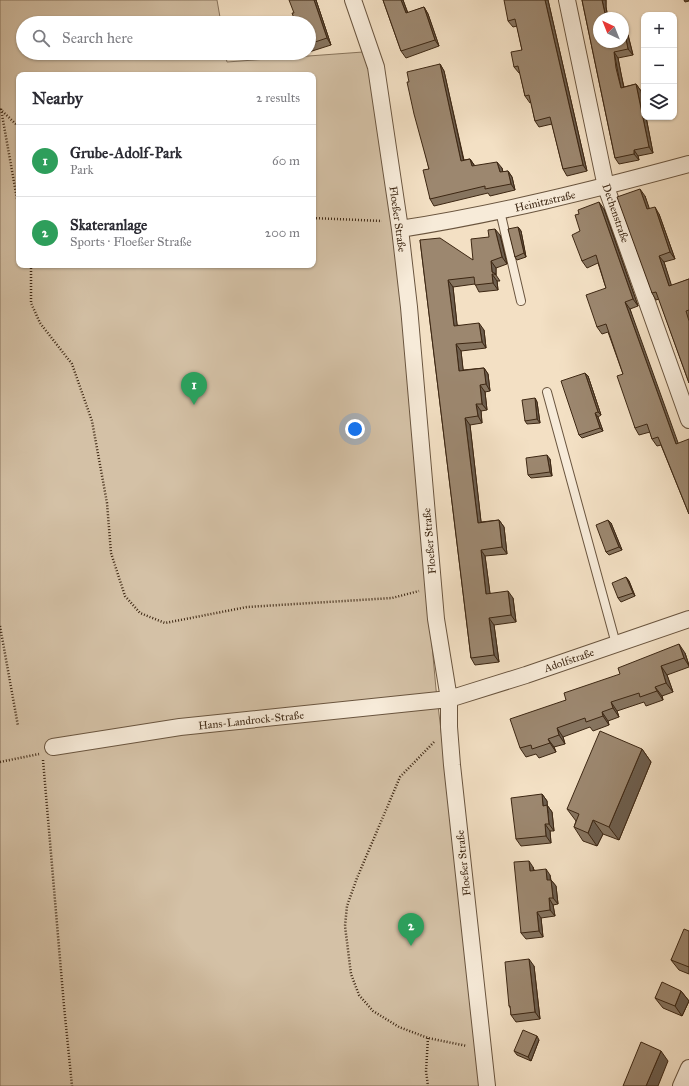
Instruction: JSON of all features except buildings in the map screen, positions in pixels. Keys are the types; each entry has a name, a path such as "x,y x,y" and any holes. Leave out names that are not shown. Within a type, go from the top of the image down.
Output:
{"street":[{"name":"Floeßer Straße","path":"353,0 376,67 399,226 409,307 432,588 449,699 449,727 488,1086"},
{"name":"Dechenstraße","path":"567,0 606,187 689,420"},
{"name":"Heinitzstraße","path":"399,226 461,220 606,187 689,164"},
{"name":"Adolfstraße","path":"449,699 526,675 689,619"},
{"name":"Hans-Landrock-Straße","path":"48,750 180,728 449,699"},
{"path":"681,1086 689,1068"}],"lane":[{"path":"500,211 521,302"},
{"path":"547,392 616,644"}],"path":[{"path":"0,109 16,124"},
{"path":"0,109 16,185"},
{"path":"316,218 399,226"},
{"path":"31,268 31,303 40,323 72,364 92,421 107,503 110,553 125,596 140,613 165,623 247,607 392,598 432,588"},
{"path":"0,626 18,726"},
{"path":"449,727 400,777 357,878 347,906 345,926 351,974 359,996 373,1011 399,1027 428,1038 483,1049"},
{"path":"0,762 48,750 64,1006 72,1086"},
{"path":"428,1038 426,1071 428,1086"}],"shaded area":[{"path":"0,0 217,0 220,16 16,16 16,60 227,60 227,62 254,60 316,60 316,55 363,52 372,71 393,213 436,689 462,905 480,1086 0,1086"}],"place":[{"name":"Grube-Adolf-Park","path":"194,405"},
{"name":"Skateranlage","path":"411,946"}]}
